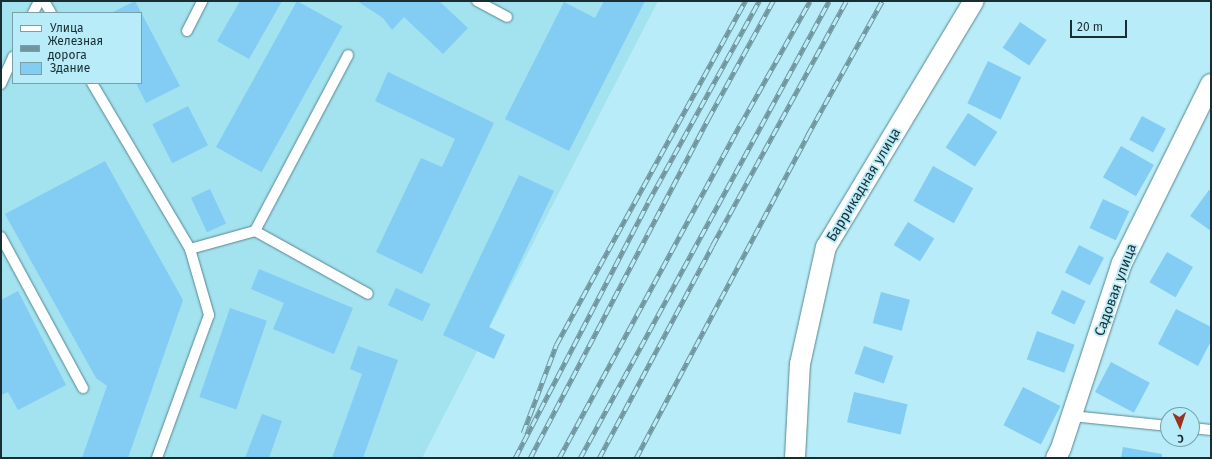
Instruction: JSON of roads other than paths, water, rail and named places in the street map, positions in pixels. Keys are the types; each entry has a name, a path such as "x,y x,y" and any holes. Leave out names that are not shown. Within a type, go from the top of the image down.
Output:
{"street":[{"name":"Баррикадная улица","path":"795,458 800,364 826,247 974,1"},
{"name":"Садовая улица","path":"1056,458 1072,416 1122,263 1211,84"}],"lane":[{"path":"34,12 39,1"},
{"path":"44,1 50,12"},
{"path":"187,31 202,1"},
{"path":"476,1 507,17"},
{"path":"255,231 348,55"},
{"path":"1,84 12,59"},
{"path":"93,84 190,249 209,315 157,458"},
{"path":"190,249 255,231 368,294"},
{"path":"1,236 83,388"},
{"path":"1072,416 1160,425"},
{"path":"1200,429 1211,430"}],"railway":[{"path":"523,433 556,345 745,1"},
{"path":"515,458 648,202 759,1"},
{"path":"530,458 708,119 773,1"},
{"path":"559,458 740,125 810,1"},
{"path":"580,458 829,1"},
{"path":"599,458 712,246 846,1"},
{"path":"636,458 807,136 882,1"}]}
